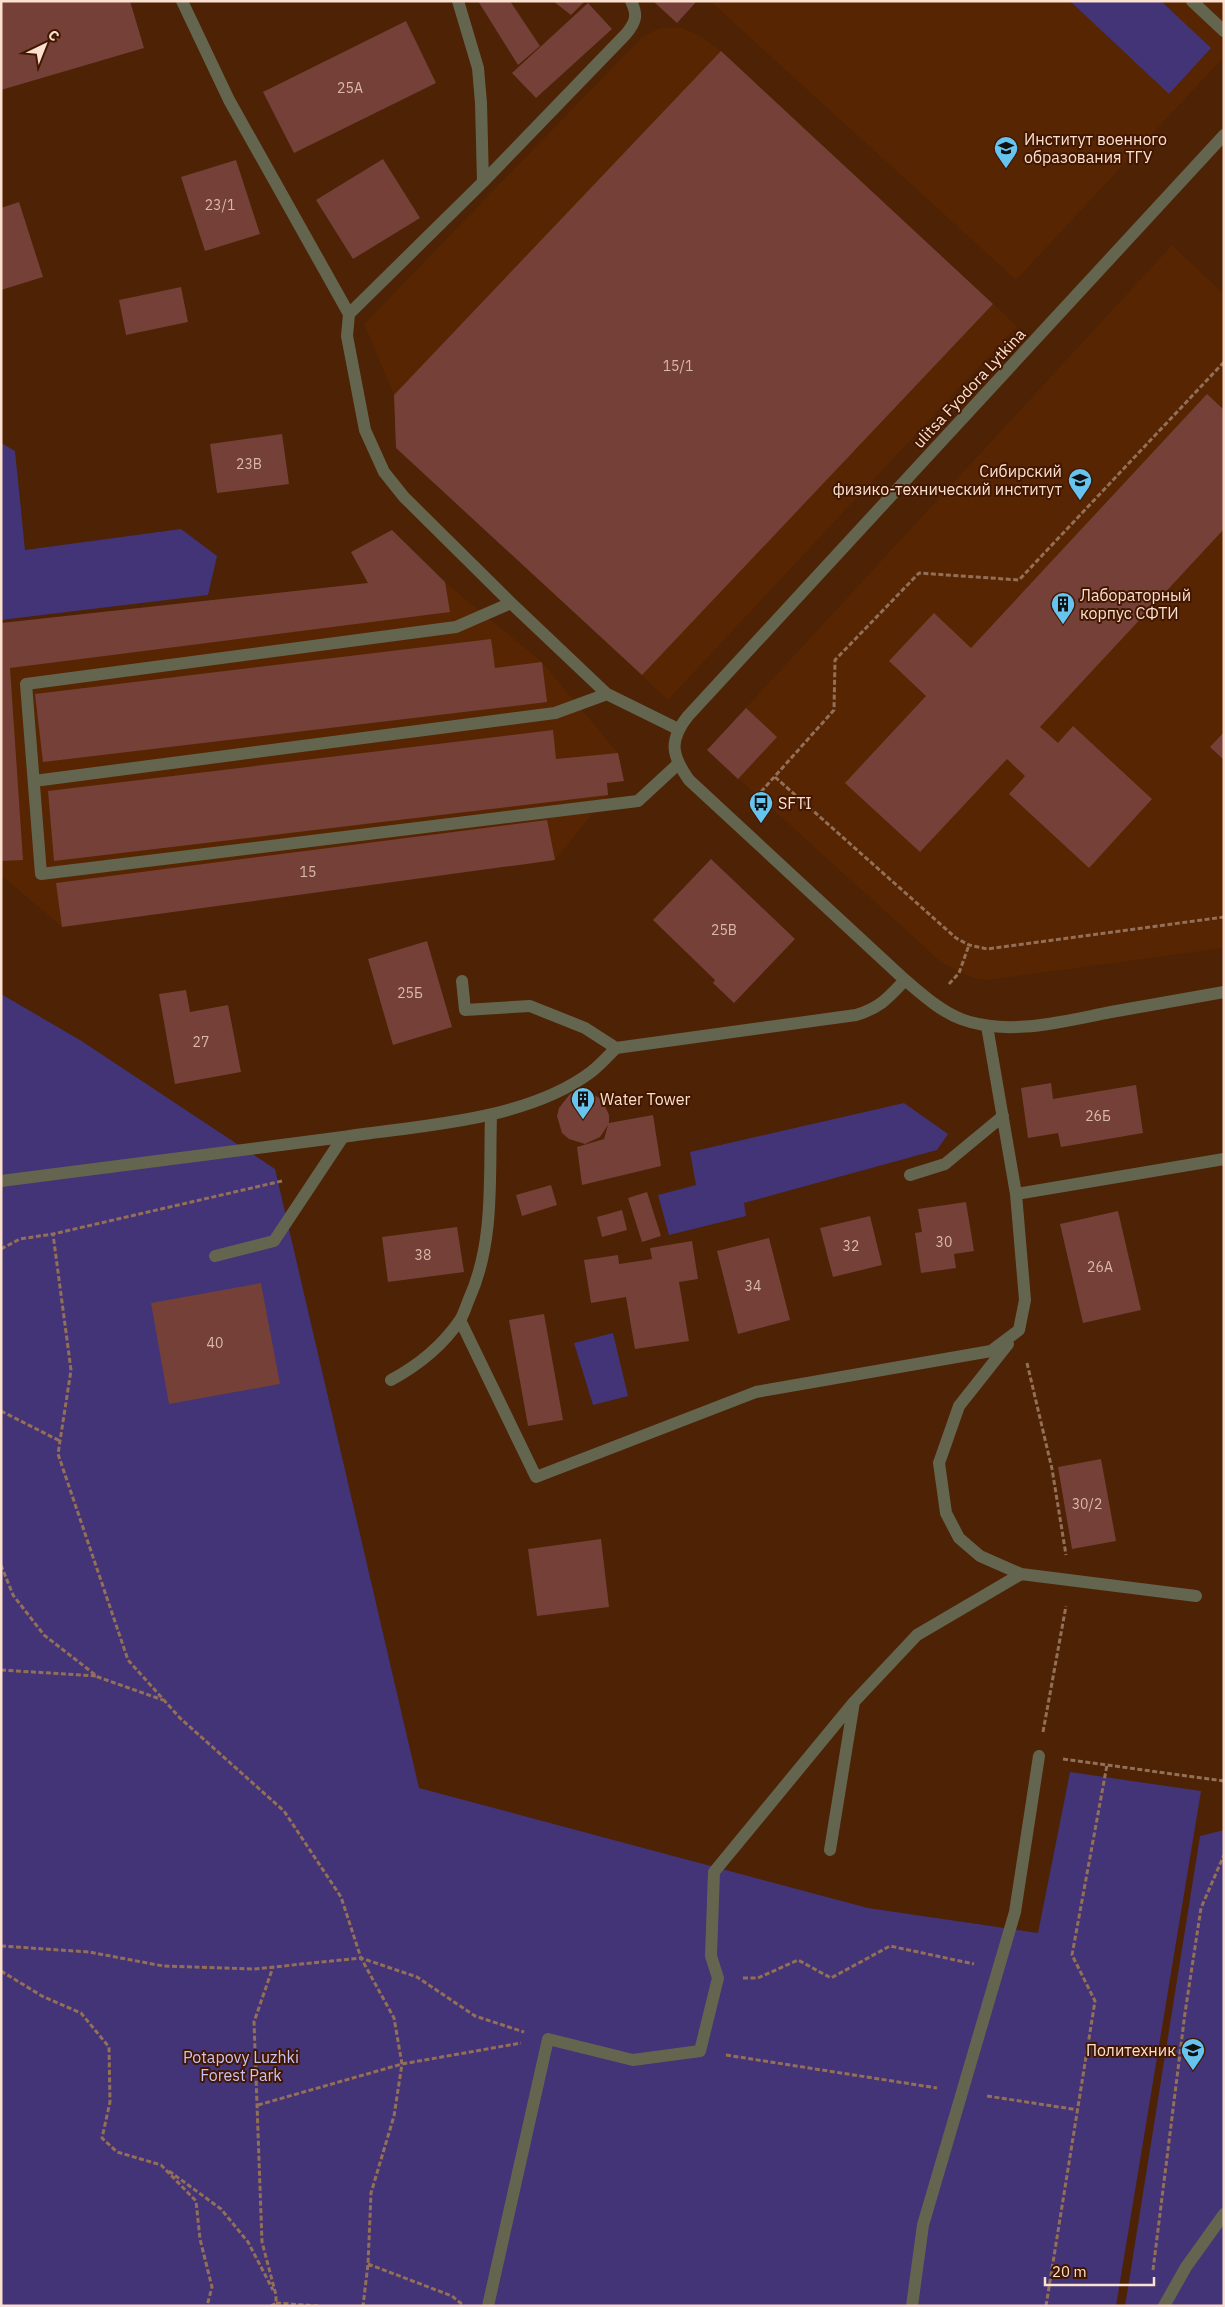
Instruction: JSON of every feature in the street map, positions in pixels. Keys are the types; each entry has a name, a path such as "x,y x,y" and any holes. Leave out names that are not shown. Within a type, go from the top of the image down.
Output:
{"street":[{"path":"182,1 229,100 349,314 347,336 365,430 384,472 404,497 511,603 607,694 678,729 673,744 678,764 689,780 733,822 905,980 933,1003 960,1019 987,1026 1017,1027 1049,1024 1224,992"},
{"path":"458,1 478,68 481,102 483,182"},
{"path":"349,314 483,182 635,24 636,12 631,1"},
{"path":"1192,1 1224,31"},
{"name":"ulitsa Fyodora Lytkina","path":"678,729 1224,135"},
{"path":"511,603 456,627 26,684 41,874 638,801 678,764"},
{"path":"34,781 555,713 607,694"},
{"path":"1,1180 342,1137 491,1115 530,1103 563,1088 590,1072 616,1048 856,1015 873,1010 884,1003 905,980"},
{"path":"462,981 465,1010 530,1006 585,1028 616,1048"},
{"path":"987,1026 1016,1194 1025,1300 1019,1330 959,1406 939,1463 946,1512 959,1538 980,1556 1021,1574 1196,1596"},
{"path":"392,1380 412,1368 460,1320 477,1282 487,1238 491,1115"},
{"path":"910,1175 945,1164 1003,1116"},
{"path":"215,1256 274,1241 342,1137"},
{"path":"1016,1194 1224,1159"},
{"path":"460,1320 536,1477 756,1392 990,1351 1019,1330"},
{"path":"488,2306 548,2039 633,2060 700,2051 718,1978 711,1956 714,1872 854,1702 917,1635 1021,1574"},
{"path":"830,1850 854,1702"},
{"path":"912,2306 924,2225 1015,1912 1039,1756"},
{"path":"1164,2306 1186,2267 1224,2214"}],"path":[{"path":"733,822 834,710 835,660 919,573 1019,580 1224,362"},
{"path":"775,777 956,938 969,945 987,949 1224,917"},
{"path":"933,1003 959,973 969,945"},
{"path":"1,1249 20,1239 53,1234 319,1173"},
{"path":"53,1234 71,1370 58,1454 128,1660 180,1718 284,1811 341,1897 361,1958 394,2018 402,2064 394,2116 371,2193 368,2264 363,2306"},
{"path":"1019,1330 1052,1469 1070,1579 1039,1756 1224,1780"},
{"path":"1,1411 60,1441"},
{"path":"1,1565 13,1595 44,1635 98,1676"},
{"path":"1,1670 98,1676 164,1700"},
{"path":"1046,2306 1095,2001 1072,1955 1107,1765"},
{"path":"1152,2276 1185,2013 1201,1908 1224,1855"},
{"path":"1,1946 89,1952 163,1966 254,1969 361,1958 417,1977 476,2016 548,2039"},
{"path":"718,1978 758,1978 798,1960 831,1978 890,1946 999,1969"},
{"path":"273,1967 254,2022 262,2242 276,2295 276,2303"},
{"path":"1,1971 42,1996 81,2013 109,2047 110,2102 102,2138 117,2152 161,2165 221,2208 248,2242 276,2295"},
{"path":"258,2105 402,2064 548,2039"},
{"path":"700,2051 1079,2110"},
{"path":"161,2165 196,2201 200,2239 212,2287 207,2306"},
{"path":"368,2264 452,2296 463,2306"},
{"path":"271,2306 276,2303 319,2306"}],"shaded area":[{"name":"Институт военного образования ТГУ","path":"710,1 1224,1 1224,57 1016,280"},
{"path":"660,28 683,28 702,37 721,51 1017,326 668,700 396,448 394,395 364,324 642,37"},
{"name":"Сибирский физико-технический институт","path":"1172,245 1224,294 1224,948 988,980 973,978 942,963 707,750"},
{"path":"392,530 445,582 542,662 618,753 624,781 607,783 608,795 555,860 62,927 1,875 1,623 367,583 351,552"}],"green space":[{"path":"1070,1 1161,1 1211,48 1169,94"},
{"path":"1,443 15,451 25,550 181,529 217,556 208,595 1,620"},
{"name":"Potapovy Luzhki Forest Park","path":"1,994 80,1040 275,1169 419,1788 868,1908 1038,1933 1070,1772 1201,1791 1116,2306 1,2306"},
{"path":"904,1103 948,1134 937,1150 744,1203 746,1216 669,1235 658,1195 696,1185 690,1152"},
{"path":"613,1333 628,1396 593,1405 574,1343"},
{"name":"Политехник","path":"1224,1830 1224,2306 1125,2306 1200,1836"}],"building":[{"path":"1,1 130,1 144,48 1,90"},
{"path":"478,1 510,1 540,46 518,65"},
{"path":"553,1 585,1 571,15"},
{"path":"653,1 697,1 677,23"},
{"path":"588,3 612,29 536,98 512,73"},
{"path":"406,21 436,83 294,153 263,92"},
{"path":"721,51 993,304 642,675 396,448 394,395"},
{"path":"383,159 420,218 353,259 316,200"},
{"path":"236,160 260,234 205,251 181,177"},
{"path":"19,202 43,277 1,290 1,208"},
{"path":"181,287 188,322 126,335 119,300"},
{"name":"Лабораторный корпус СФТИ","path":"1207,394 1224,410 1224,529 1040,727 1058,743 1073,726 1152,799 1089,868 1009,794 1025,776 1007,759 920,852 845,783 926,696 889,661 934,613 971,648"},
{"path":"282,434 289,484 217,493 210,444"},
{"path":"392,530 445,582 450,612 10,668 23,860 1,861 1,623 368,583 351,552"},
{"path":"491,639 495,668 542,662 547,702 43,762 35,694"},
{"path":"746,708 777,737 738,779 707,750"},
{"path":"553,730 556,759 618,753 624,781 607,783 608,795 54,861 48,791"},
{"path":"1224,732 1224,760 1210,747"},
{"path":"547,820 555,860 62,927 56,883"},
{"path":"711,859 795,939 734,1003 713,983 715,980 653,920"},
{"path":"427,941 452,1027 393,1045 368,959"},
{"path":"186,990 190,1012 228,1005 241,1072 175,1084 159,994"},
{"path":"1051,1083 1053,1099 1136,1085 1143,1133 1061,1147 1058,1133 1028,1138 1021,1088"},
{"path":"587,1092 602,1099 609,1115 609,1123 653,1115 661,1166 582,1185 577,1147 604,1139 608,1125 600,1137 585,1144 569,1139 562,1133 557,1116 559,1108 570,1094"},
{"path":"551,1185 557,1205 522,1216 516,1195"},
{"path":"647,1192 661,1236 642,1242 628,1198"},
{"path":"966,1202 974,1251 954,1254 956,1268 921,1273 915,1233 922,1232 918,1209"},
{"path":"622,1210 627,1230 602,1237 597,1217"},
{"path":"1118,1211 1141,1310 1083,1323 1060,1224"},
{"path":"870,1216 882,1265 833,1277 820,1228"},
{"path":"457,1227 464,1272 388,1282 382,1237"},
{"path":"769,1238 790,1320 738,1334 717,1251"},
{"path":"692,1241 698,1279 679,1282 689,1341 635,1349 626,1297 591,1303 584,1260 618,1255 619,1264 652,1259 650,1248"},
{"path":"261,1283 280,1384 169,1404 151,1303"},
{"path":"544,1314 563,1420 528,1426 509,1320"},
{"path":"1101,1459 1116,1541 1072,1549 1058,1467"},
{"path":"601,1539 609,1607 537,1616 528,1549"}],"place":[{"name":"Институт военного образования ТГУ","path":"1006,169"},
{"name":"Сибирский физико-технический институт","path":"1080,501"},
{"name":"Лабораторный корпус СФТИ","path":"1063,625"},
{"name":"SFTI","path":"761,824"},
{"name":"Water Tower","path":"583,1120"},
{"name":"Политехник","path":"1193,2071"}]}
